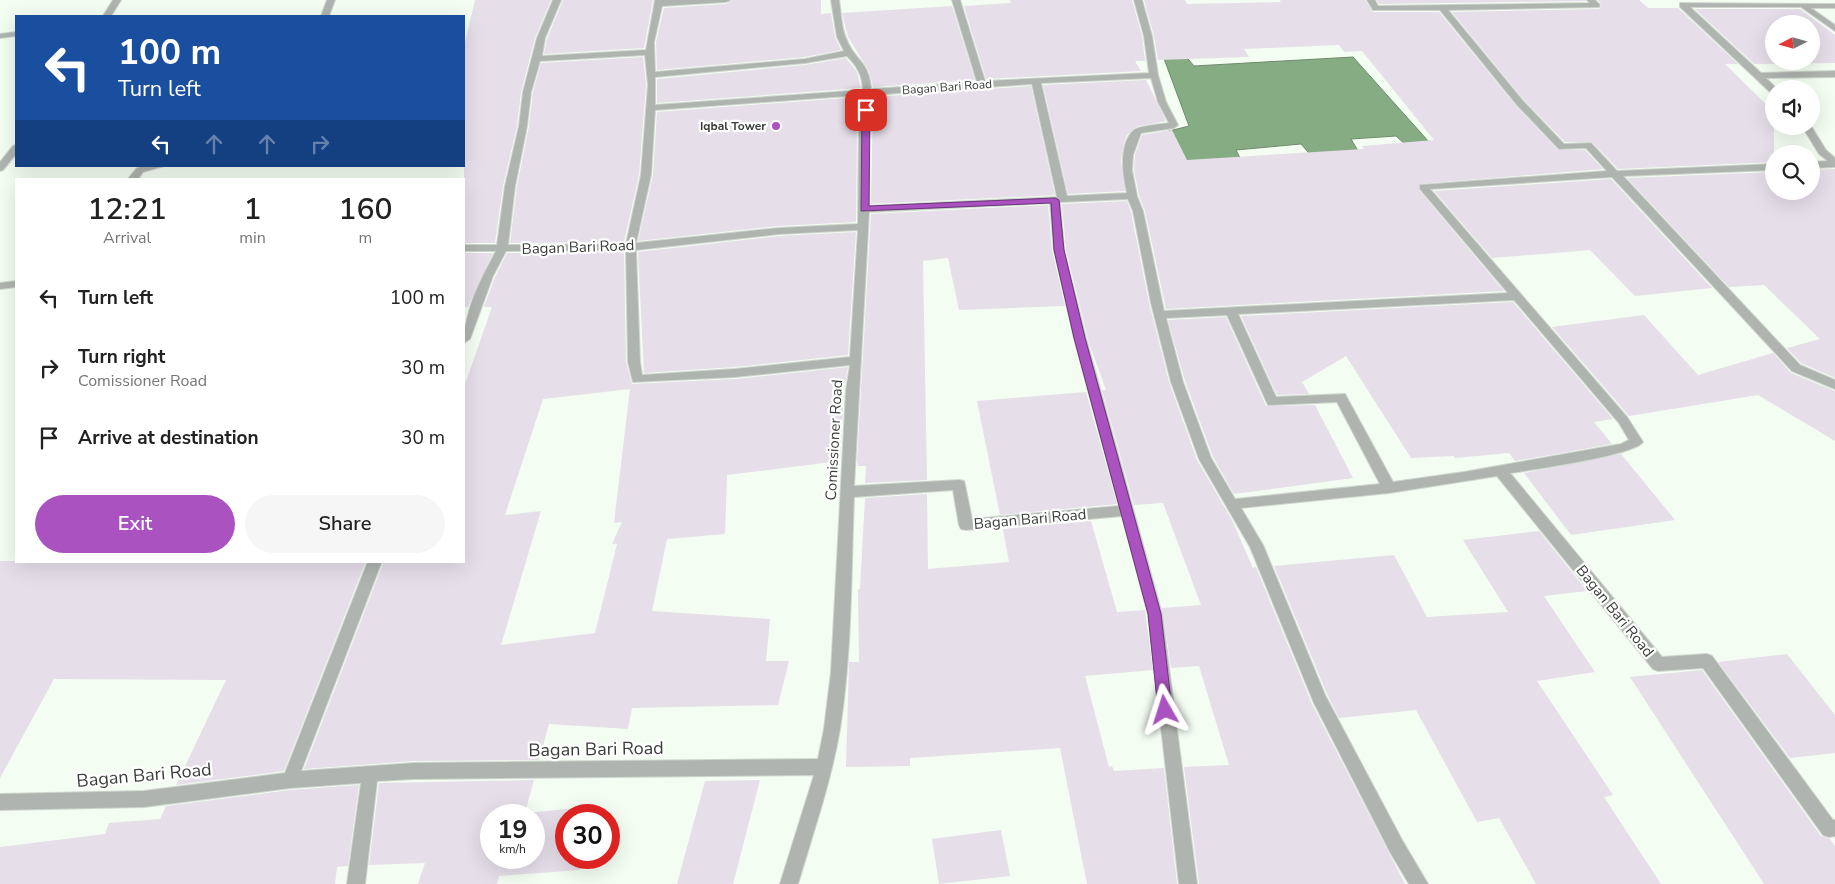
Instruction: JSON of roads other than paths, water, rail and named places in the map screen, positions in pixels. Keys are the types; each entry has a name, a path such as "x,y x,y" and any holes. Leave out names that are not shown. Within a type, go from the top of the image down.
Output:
{"street":[{"path":"108,15 117,0"},
{"path":"325,15 331,0"},
{"name":"Bagan Bari Road","path":"465,336 488,276 502,249 510,186 523,126 527,92 541,38 557,0"},
{"path":"726,0 659,2 653,22 650,52 651,108 646,175 631,246 634,362 637,379 735,373 856,360"},
{"name":"Comissioner Road","path":"789,884 824,767 832,729 839,672 852,390 856,360 864,209 864,127 867,92 866,77 861,65 849,53 838,26 836,0"},
{"path":"956,0 982,84"},
{"path":"1138,0 1148,36 1154,75 1162,102 1174,125 1138,131 1128,147 1127,170 1177,382 1202,450 1256,545 1319,698 1396,846 1418,884"},
{"path":"1371,0 1376,8 1442,8 1458,3 1596,5 1591,0"},
{"path":"1765,82 1682,4 1835,6"},
{"path":"1803,5 1835,28"},
{"path":"1442,8 1520,103 1562,147 1588,145 1796,368 1835,384"},
{"path":"0,36 15,34"},
{"path":"537,59 650,52"},
{"path":"651,76 805,61 849,53"},
{"path":"1759,76 1835,74"},
{"name":"Bagan Bari Road","path":"651,108 982,84 1154,75"},
{"path":"1036,81 1059,200 1061,259 1084,357 1155,614 1188,884"},
{"path":"1812,135 1822,152 1835,163"},
{"path":"0,168 15,149"},
{"path":"1820,164 1835,163"},
{"path":"135,178 140,170 154,167"},
{"path":"1232,504 1389,488 1624,448 1636,442 1623,420 1423,187 1508,179 1765,167"},
{"path":"864,209 1132,196"},
{"name":"Bagan Bari Road","path":"502,249 631,246 779,230 862,227"},
{"path":"465,248 502,249"},
{"path":"0,286 15,284"},
{"path":"1160,315 1516,296"},
{"path":"1230,312 1272,402 1341,397 1389,488"},
{"name":"Bagan Bari Road","path":"1500,470 1658,664 1707,661 1829,829 1835,828"},
{"name":"Bagan Bari Road","path":"848,492 959,485 966,525 1127,510"},
{"path":"290,780 375,563"},
{"name":"Bagan Bari Road","path":"0,802 144,799 290,780 414,772 824,767"},
{"path":"356,884 370,775"}],"place":[{"name":"Iqbal Tower","path":"776,126"}]}
